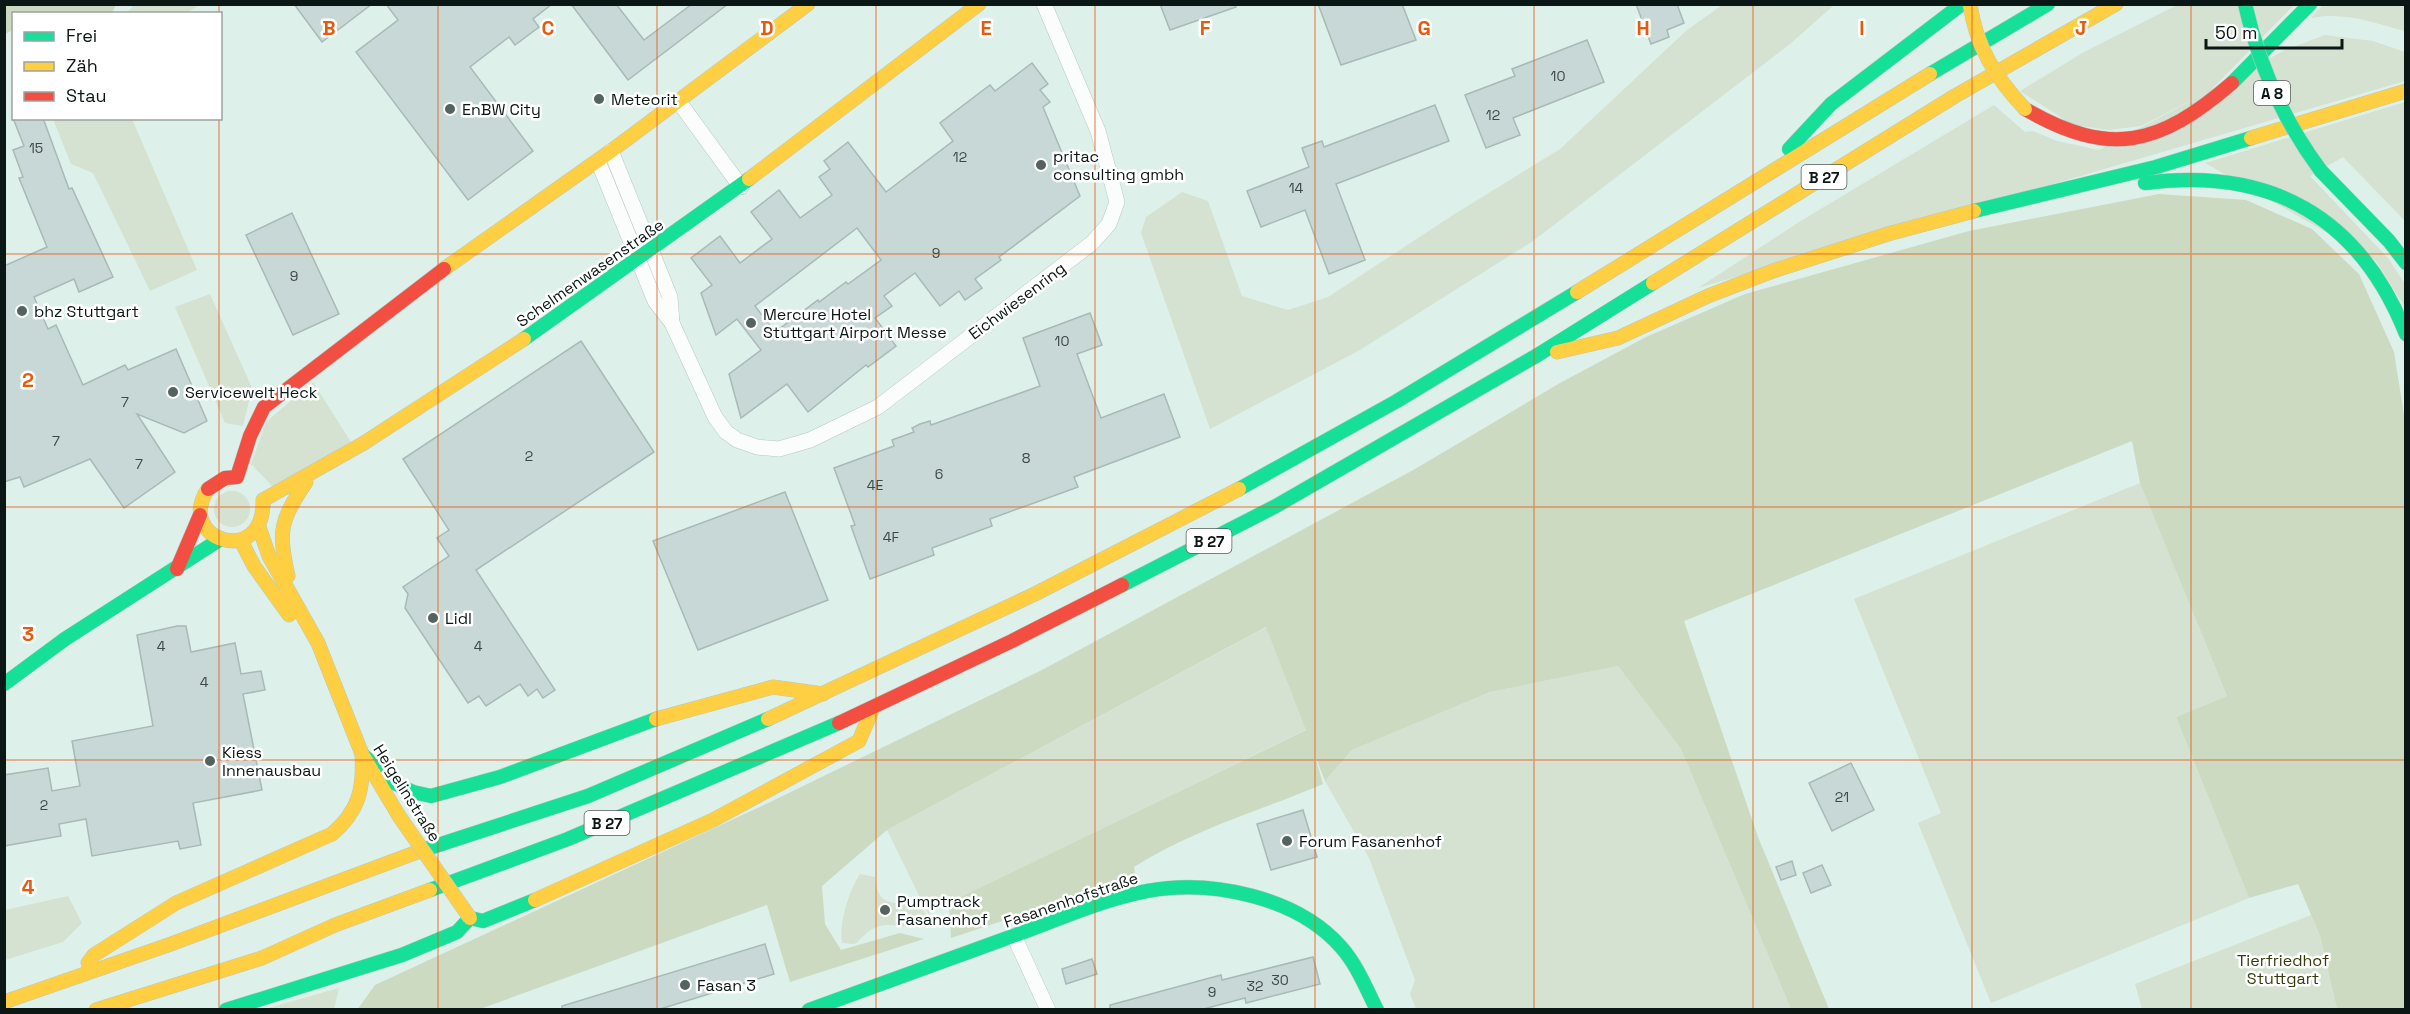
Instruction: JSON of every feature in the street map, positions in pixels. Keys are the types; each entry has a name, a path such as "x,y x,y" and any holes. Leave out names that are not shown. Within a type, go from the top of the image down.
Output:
{"main road":[{"path":"219,540 205,528 200,515 200,505 208,486 216,480 237,477 264,407 465,253 598,161 808,4"},
{"name":"Schelmenwasenstraße","path":"260,527 264,500 308,478 560,317 741,187 979,4"},
{"path":"1757,181 1831,104 1962,4"},
{"path":"1970,4 1984,57 2003,85 2025,109 2049,125 2091,139 2142,138 2168,130 2212,102 2283,35 2310,4"},
{"name":"B 27","path":"4,1002 77,979 451,839 584,797 823,694 1105,559 1300,456 1511,333 1953,58 2048,4"},
{"name":"B 27","path":"96,1010 262,958 335,925 495,867 658,802 873,708 1023,636 1234,528 1536,356 1955,96 2116,4"},
{"name":"A 8","path":"2245,4 2262,72 2278,107 2298,141 2321,171 2389,241 2406,263"},
{"path":"1536,356 1618,338 1708,296 1840,249 1952,216 2156,167 2406,91"},
{"path":"2072,187 2118,188 2162,181 2219,180 2255,186 2280,195 2331,227 2352,247 2374,272 2391,298 2406,334"},
{"path":"291,592 281,538 281,523 287,508 308,478"},
{"path":"177,568 200,515"},
{"path":"4,684 65,639 219,540 241,541 260,527"},
{"name":"Heigelinstraße","path":"260,527 269,556 318,644 329,678 362,754 399,816 470,918"},
{"name":"Heigelinstraße","path":"241,541 254,566 280,601 307,647 329,678"},
{"path":"362,754 392,782 413,792 431,796 500,777 651,720 772,687 823,694"},
{"path":"226,1010 402,955 457,932 470,918 483,921 497,916 713,820 859,741 873,708"},
{"path":"77,979 94,955 176,903 212,885 332,834 348,821 359,803 364,782 362,754"},
{"name":"Fasanenhofstraße","path":"809,1010 1133,894 1184,887 1218,890 1253,897 1310,922 1333,940 1356,969 1377,1010"}],"street":[{"name":"Eichwiesenring","path":"598,161 655,301 672,323 715,417 726,432 737,440 756,447 779,449 810,440 878,407 1092,243 1108,224 1117,202 1098,131 1044,4"},
{"path":"679,102 741,187"},
{"name":"Eichwiesenring","path":"611,151 653,250 670,297 672,323"},
{"path":"1014,936 1048,1010"}],"green space":[{"path":"5,4 116,4 112,12 12,12 12,30 5,34"},
{"path":"134,4 199,5 188,12 128,12"},
{"path":"1722,5 1834,5 1790,44 1533,241 1360,350 1210,429 1141,233 1146,217 1182,192 1208,201 1242,296 1288,310 1328,297 1453,215 1560,149 1687,30"},
{"path":"2177,5 2294,5 2211,90 2141,126 2109,130 2073,125 2020,91 2084,52"},
{"path":"2323,5 2405,5 2405,31 2347,17 2311,18"},
{"path":"2325,35 2373,41 2405,52 2405,81 1698,288 1799,222 1994,105 2025,132 2033,131 2057,141 2099,150 2285,50"},
{"path":"2405,102 2405,221 2343,157 2310,176 2388,258 2405,284 2405,307 2375,260 2205,163"},
{"path":"53,120 132,120 197,270 150,291 93,173 71,164"},
{"path":"2159,194 2246,200 2312,229 2359,274 2394,352 2406,428 2405,1009 2337,1009 2320,936 2298,884 2249,898 2176,717 2227,696 2140,483 2132,441 1684,621 1758,837 1829,1009 1791,1009 1681,749 1618,666 1490,692 1352,750 1325,781 1314,753 1323,784 1179,842 1134,867 1136,880 1098,889 951,938 949,903 1306,730 1266,627 887,830 822,886 825,924 841,950 900,933 924,939 790,982 767,905 480,1009 357,1010 375,985 766,804 1042,670 1415,469 1560,383 1646,337 1745,294 1969,231"},
{"path":"210,294 252,388 243,426 225,423 175,307"},
{"path":"313,382 351,442 274,488 251,464 266,422"},
{"path":"2140,483 2227,696 2176,717 2249,898 1991,1003 1918,823 1941,813 1854,599"},
{"path":"232,491 245,496 250,509 245,522 232,527 219,522 214,509 219,496"},
{"path":"1267,627 1307,729 928,914 887,830"},
{"path":"1618,666 1681,749 1791,1009 1416,1009 1410,994 1415,980 1369,858 1325,781 1352,750 1490,692"},
{"name":"Pumptrack Fasanenhof","path":"860,874 875,877 876,887 884,899 895,903 920,905 926,915 925,923 912,927 883,925 871,930 855,944 842,943 842,926 846,907"},
{"path":"68,896 82,923 63,942 5,960 5,910"},
{"name":"Tierfriedhof Stuttgart","path":"2311,915 2320,936 2337,1009 2142,1009 2135,984"},
{"path":"339,988 334,1009 261,1010"}],"building":[{"path":"294,4 372,4 322,42"},
{"name":"EnBW City","path":"386,4 552,4 533,19 539,27 515,45 509,37 470,67 533,151 468,200 356,52 398,20"},
{"path":"571,4 616,4 644,40 692,4 728,4 628,80"},
{"path":"1160,4 1235,4 1236,7 1170,30"},
{"path":"1318,4 1402,4 1416,40 1341,65"},
{"path":"1636,4 1677,4 1684,23 1667,30 1669,37 1651,44"},
{"path":"1587,40 1604,82 1513,118 1520,135 1486,148 1465,95 1515,76 1512,69"},
{"path":"1032,63 1048,84 1040,90 1050,102 1043,107 1080,196 999,257 1001,260 975,279 982,288 965,300 959,291 940,306 915,273 884,296 892,306 875,318 896,346 868,367 866,365 808,412 787,384 741,418 729,374 761,350 737,319 716,335 701,293 712,285 691,258 720,236 740,263 772,239 751,212 779,190 800,218 832,195 819,177 830,169 824,161 848,142 886,192 953,141 940,123 990,85 995,91","holes":["857,228 881,260 848,284 846,282 819,302 818,300 775,332 755,306"]},
{"path":"1435,105 1449,141 1336,184 1365,260 1329,274 1305,210 1261,227 1247,191 1309,167 1302,148 1322,141 1324,147"},
{"path":"14,120 44,120 69,189 72,188 113,277 79,292 74,279 34,297 48,329 56,325 83,385 125,365 128,370 176,349 207,421 184,433 137,414 175,472 124,508 90,459 24,487 20,477 4,482 4,266 47,247 19,178 23,177 13,150 24,146"},
{"path":"292,213 339,314 293,335 246,235"},
{"path":"1090,313 1102,345 1077,354 1101,418 1164,394 1180,437 1074,477 1078,487 990,519 992,526 932,548 934,555 870,579 851,526 855,525 834,468 894,446 892,440 914,432 912,428 920,424 930,421 931,425 1040,386 1023,338"},
{"path":"581,341 654,452 476,570 555,690 543,698 537,689 528,696 520,684 486,706 479,696 468,703 405,608 408,594 403,587 449,556 437,538 449,530 403,459"},
{"path":"785,492 828,600 698,650 653,541"},
{"path":"186,626 191,652 235,643 241,674 261,671 265,690 243,694 262,790 193,803 201,845 180,849 178,841 92,856 86,819 59,824 61,836 4,846 4,775 48,768 52,791 80,786 72,741 153,726 137,635"},
{"path":"1851,763 1874,810 1832,831 1809,783"},
{"name":"Forum Fasanenhof","path":"1303,810 1317,857 1271,870 1257,824"},
{"path":"1792,861 1796,875 1781,880 1776,867"},
{"path":"1822,865 1831,885 1811,893 1803,873"},
{"name":"Fasan 3","path":"765,944 774,974 657,1010 562,1010 562,1006"},
{"path":"1313,957 1320,984 1246,1003 1245,998 1200,1010 1110,1010 1110,1005 1221,975 1222,980"},
{"path":"1092,959 1097,974 1066,984 1062,969"}],"traffic: fast":[{"path":"1789,149 1831,104 1962,4"},
{"path":"1930,74 2048,4"},
{"path":"2245,4 2257,49 2274,92 2295,132 2321,171"},
{"path":"2232,83 2310,4"},
{"path":"1974,211 2156,167 2251,138"},
{"path":"2321,171 2389,241 2406,263"},
{"path":"524,339 749,179"},
{"path":"2145,183 2190,180 2232,183 2270,193 2305,208 2336,230 2363,258 2386,293 2406,334"},
{"path":"1122,585 1276,506 1536,356 1653,283"},
{"path":"1239,489 1397,401 1577,292"},
{"path":"4,684 65,639 219,540"},
{"path":"362,754 392,782 413,792 431,796 500,777 656,719"},
{"path":"420,851 588,796 768,719"},
{"path":"430,890 568,839 839,723"},
{"path":"809,1010 1078,911 1129,895 1172,888 1225,890 1277,904 1301,915 1323,930 1341,947 1352,961 1377,1010"},
{"path":"226,1010 402,955 457,932 470,918 483,921 535,900"}],"traffic: slow":[{"path":"444,269 611,151 808,4"},
{"path":"749,179 979,4"},
{"path":"1970,4 1982,48 2005,86 2025,109"},
{"path":"1653,283 1955,96 2116,4"},
{"path":"1577,292 1930,74"},
{"path":"2251,138 2406,91"},
{"path":"1557,352 1618,338 1708,296 1773,271 1888,234 1974,211"},
{"path":"208,489 201,507 203,522 211,533 224,540 238,540 250,535 260,521 263,500 364,443 524,339"},
{"path":"288,576 282,536 286,517 306,482"},
{"path":"768,719 1035,594 1239,489"},
{"path":"259,527 269,556 318,643 362,754 399,816"},
{"path":"241,541 254,566 289,615"},
{"path":"656,719 773,687 823,694"},
{"path":"535,900 713,820 859,741 873,708"},
{"path":"88,963 94,955 176,903 332,834 348,817 358,798 361,789 362,754"},
{"path":"399,816 470,918"},
{"path":"4,1002 171,944 420,851"},
{"path":"96,1010 262,958 335,925 430,890"}],"traffic: jam":[{"path":"2025,109 2055,125 2083,134 2109,139 2133,138 2157,132 2181,121 2232,83"},
{"path":"208,489 225,478 237,477 250,436 264,407 444,269"},
{"path":"177,569 200,515"},
{"path":"839,723 1012,641 1122,585"}],"place":[{"name":"Meteorit","path":"599,99"},
{"name":"EnBW City","path":"450,109"},
{"name":"pritac consulting gmbh","path":"1041,165"},
{"name":"bhz Stuttgart","path":"22,311"},
{"name":"Mercure Hotel Stuttgart Airport Messe","path":"751,323"},
{"name":"Servicewelt Heck","path":"173,392"},
{"name":"Lidl","path":"433,618"},
{"name":"Kiess Innenausbau","path":"210,761"},
{"name":"Forum Fasanenhof","path":"1287,841"},
{"name":"Pumptrack Fasanenhof","path":"885,910"},
{"name":"Fasan 3","path":"685,985"}]}
